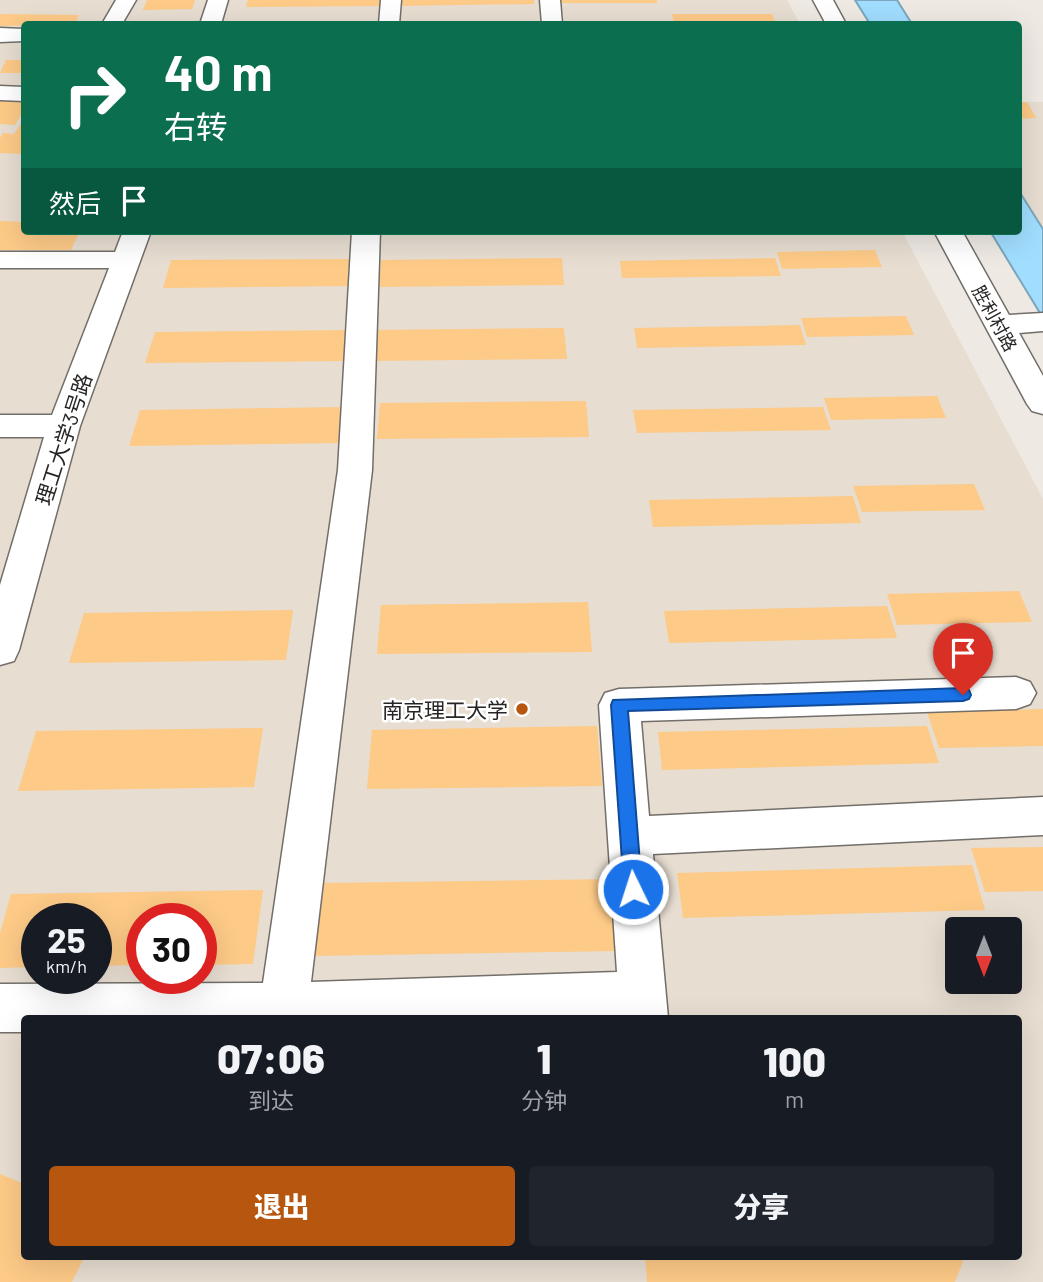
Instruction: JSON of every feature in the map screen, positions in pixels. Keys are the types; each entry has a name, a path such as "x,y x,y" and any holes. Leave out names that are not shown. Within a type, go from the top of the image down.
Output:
{"street":[{"path":"114,21 126,0"},
{"path":"212,21 218,0"},
{"path":"389,21 391,0"},
{"path":"550,0 552,21"},
{"path":"823,0 834,21"},
{"path":"0,35 21,35"},
{"path":"0,93 21,94"},
{"path":"284,1007 355,470 366,235"},
{"name":"胜利村路","path":"950,235 1043,404"},
{"path":"0,260 131,245"},
{"name":"理工大学3号路","path":"0,650 64,426 131,245"},
{"path":"999,325 1040,322"},
{"path":"0,426 64,426"},
{"path":"0,1008 642,1007 619,705 1016,693"},
{"path":"629,836 1043,816"}],"shaded area":[{"name":"南京理工大学","path":"0,0 787,0 798,21 21,21 21,235 904,235 1043,499 1043,1282 0,1282"},
{"path":"1022,102 1043,102 1043,229 1022,196"}],"water":[{"path":"855,0 897,0 910,21 868,21"},
{"path":"1022,196 1043,229 1043,318 992,235 1022,235"}],"building":[{"path":"147,0 195,0 192,9 143,10"},
{"path":"248,0 383,0 383,6 246,7"},
{"path":"399,0 534,0 534,4 398,6"},
{"path":"558,0 657,0 657,3 559,3"},
{"path":"0,14 79,15 76,21 21,21 21,25 0,26"},
{"path":"672,14 772,14 775,21 673,21"},
{"path":"6,60 21,60 21,73 0,73"},
{"path":"0,101 21,101 21,115 15,125 0,124"},
{"path":"1022,102 1027,102 1036,118 1022,119"},
{"path":"21,124 21,154 0,153 0,138 3,133 14,134"},
{"path":"0,221 21,222 21,235 78,235 71,250 0,250"},
{"path":"875,250 882,267 782,269 777,252"},
{"path":"562,258 564,285 379,287 381,260"},
{"path":"775,258 781,276 622,278 620,261"},
{"path":"353,259 349,286 163,288 171,260"},
{"path":"906,316 914,335 807,337 801,318"},
{"path":"800,325 806,345 637,348 634,328"},
{"path":"564,328 567,359 368,361 371,330"},
{"path":"349,330 345,361 145,363 155,332"},
{"path":"937,396 946,418 831,420 824,398"},
{"path":"586,401 589,437 377,439 380,403"},
{"path":"347,407 343,443 129,446 140,410"},
{"path":"823,407 831,430 637,433 633,410"},
{"path":"974,484 985,510 862,512 853,486"},
{"path":"853,496 861,523 653,527 649,500"},
{"path":"1019,591 1032,622 897,625 887,594"},
{"path":"588,602 592,652 377,654 381,605"},
{"path":"887,606 897,638 669,643 664,611"},
{"path":"293,610 286,660 69,663 84,613"},
{"path":"1043,709 1043,746 939,748 927,712"},
{"path":"597,726 602,786 367,789 372,730"},
{"path":"927,726 939,763 662,770 658,732"},
{"path":"263,728 254,787 18,791 36,731"},
{"path":"1043,847 1043,891 985,892 971,848"},
{"path":"972,865 985,910 683,918 677,873"},
{"path":"614,879 619,951 315,956 322,883"},
{"path":"263,890 253,964 217,965 217,903 126,903 126,965 112,966 112,903 21,903 21,967 0,968 0,933 11,894"},
{"path":"0,1174 21,1183 21,1260 83,1260 72,1282 0,1282"},
{"path":"645,1260 963,1260 955,1282 647,1282"}],"place":[{"name":"南京理工大学","path":"522,709"}],"route":[{"path":"633,889 619,705 963,695"}]}
